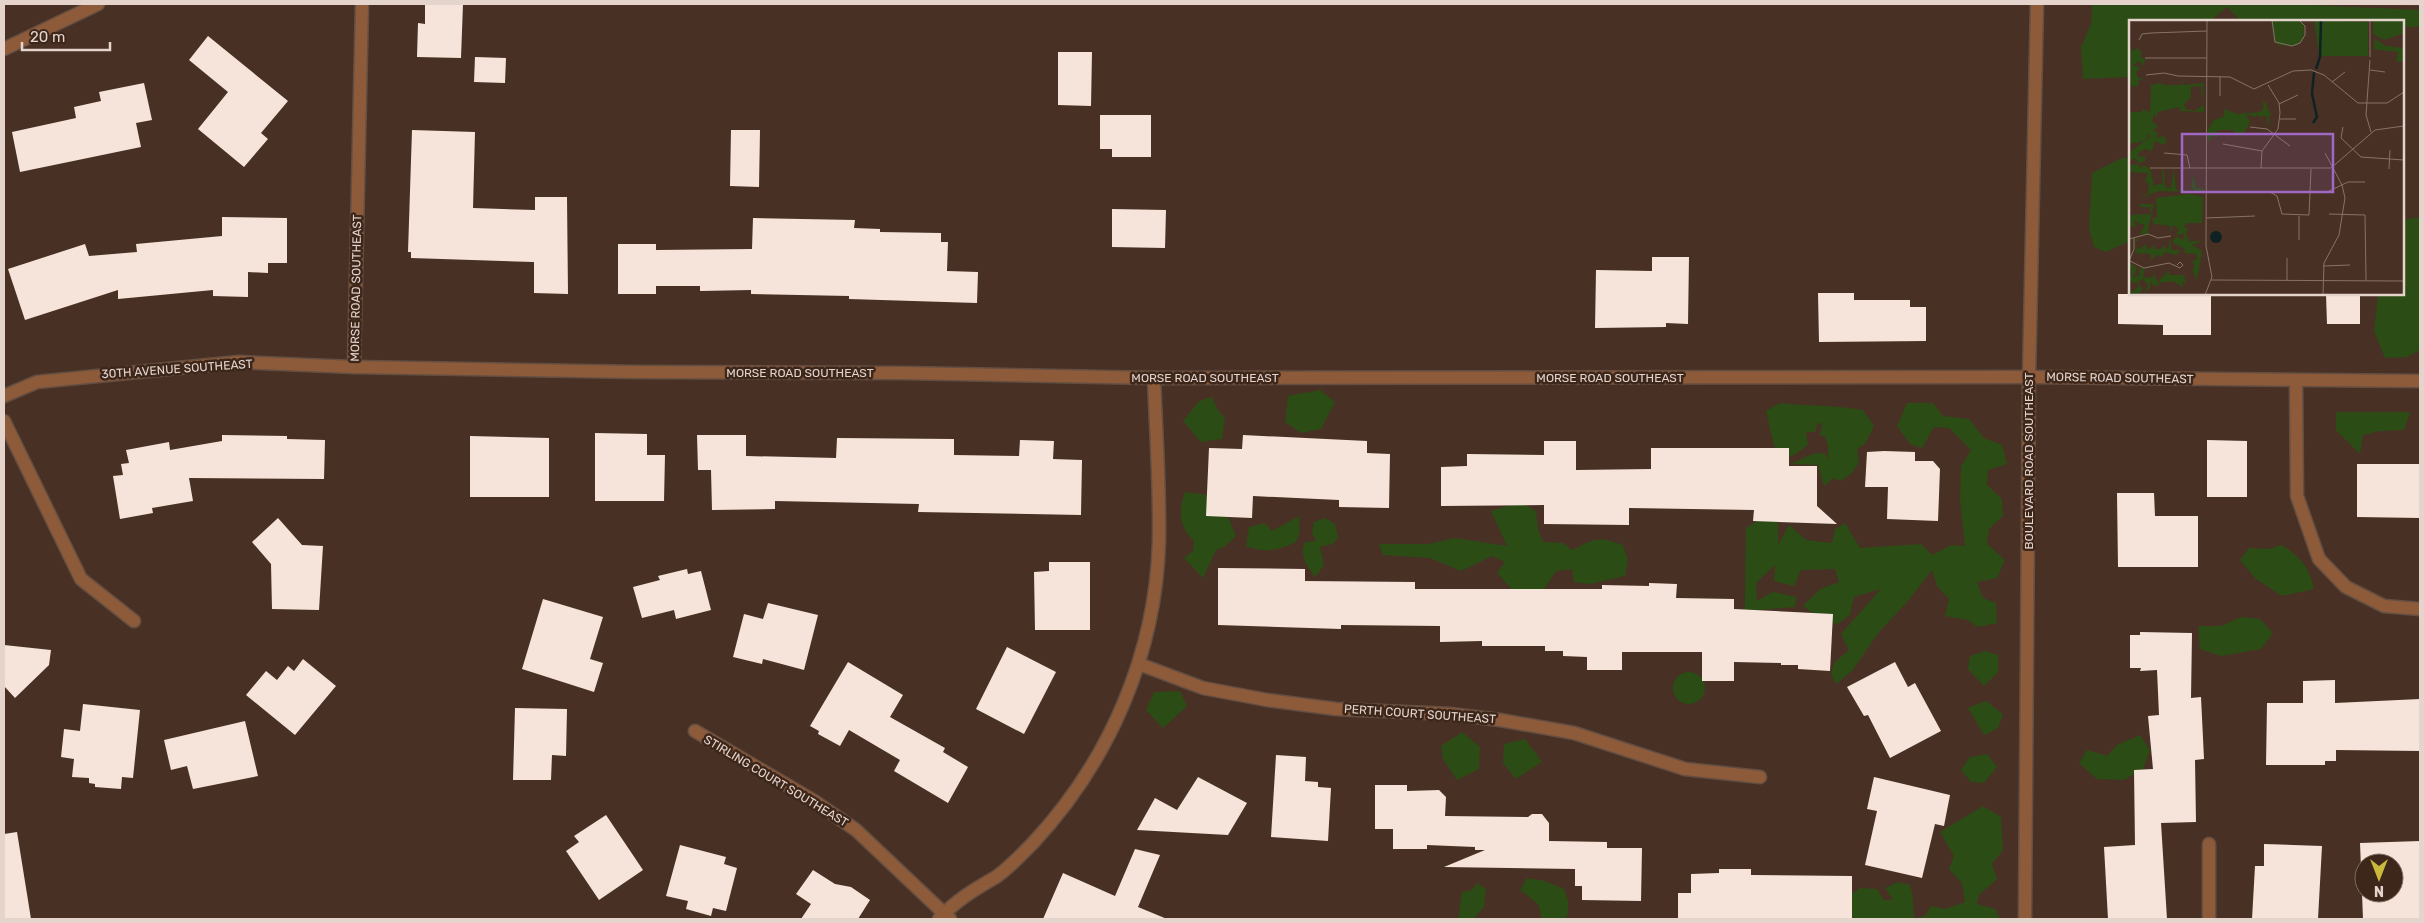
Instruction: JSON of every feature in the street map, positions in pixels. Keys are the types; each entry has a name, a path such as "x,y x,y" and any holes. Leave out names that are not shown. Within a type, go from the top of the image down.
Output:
{"street":[{"path":"4,49 98,4"},
{"name":"MORSE ROAD SOUTHEAST","path":"362,4 354,367 638,372 915,373 1154,378 2029,377 2420,381"},
{"name":"BOULEVARD ROAD SOUTHEAST","path":"2025,919 2029,377 2036,4"},
{"name":"30TH AVENUE SOUTHEAST","path":"4,396 37,382 239,362 354,367"},
{"path":"944,917 977,886 997,876 1032,844 1072,796 1098,757 1119,715 1139,664 1153,603 1159,541 1154,378"},
{"path":"2296,380 2297,496 2318,559 2346,587 2384,606 2420,610"},
{"path":"4,421 81,579 134,621"},
{"name":"PERTH COURT SOUTHEAST","path":"1139,664 1203,688 1267,700 1336,709 1450,714 1500,720 1574,733 1685,769 1760,777"},
{"name":"STIRLING COURT SOUTHEAST","path":"695,731 814,801 856,830 944,917"},
{"path":"2209,844 2209,919"}],"shaded area":[{"path":"2278,4 2420,4 2420,6"}],"green space":[{"path":"2092,4 2289,4 2420,10 2420,27 2404,27 2404,20 2240,20 2227,7 2211,20 2129,20 2129,77 2083,79 2081,47 2091,24"},
{"path":"2124,157 2129,160 2129,241 2106,252 2094,247 2089,228 2092,173"},
{"path":"2420,217 2420,350 2407,357 2385,358 2374,331 2378,295 2404,295 2404,220"},
{"path":"1320,390 1335,402 1321,429 1301,433 1285,422 1288,396"},
{"path":"1212,397 1218,410 1225,418 1222,439 1201,442 1183,421 1199,401"},
{"path":"1780,403 1863,410 1874,426 1865,444 1857,449 1859,463 1851,474 1841,481 1834,478 1824,486 1818,465 1791,464 1812,454 1825,453 1828,460 1828,446 1825,436 1820,436 1822,425 1818,422 1815,432 1806,432 1808,445 1791,457 1774,446 1766,411"},
{"path":"1907,403 1933,403 1943,416 1969,419 1984,438 2002,445 2007,464 1988,470 1987,485 2002,499 2003,516 1989,529 1987,544 2005,560 1997,578 1977,582 1983,598 1996,603 1997,623 1977,627 1968,620 1945,616 1949,599 1937,586 1932,570 1908,601 1879,632 1852,671 1836,684 1831,675 1834,663 1849,650 1841,634 1881,589 1854,597 1850,615 1838,624 1823,621 1803,606 1820,589 1839,582 1835,569 1801,570 1794,586 1774,581 1775,565 1756,583 1757,601 1773,592 1796,597 1795,607 1758,610 1744,656 1746,528 1757,521 1778,521 1778,545 1789,525 1806,540 1832,543 1835,529 1845,523 1860,548 1921,544 1932,555 1951,545 1965,546 1960,500 1961,466 1971,450 1949,428 1934,427 1922,448 1910,444 1897,426"},
{"path":"2336,412 2410,412 2404,430 2380,431 2363,435 2360,454 2336,430"},
{"path":"1185,492 1216,496 1236,536 1224,547 1216,550 1203,578 1184,558 1193,551 1194,541 1185,530 1181,518 1181,506"},
{"path":"1520,502 1536,511 1538,529 1543,542 1563,543 1572,550 1586,543 1602,539 1623,545 1628,560 1625,576 1590,584 1574,582 1572,569 1556,571 1538,598 1518,596 1497,573 1505,562 1492,556 1461,571 1430,558 1383,555 1379,544 1429,544 1455,538 1507,546 1491,511"},
{"path":"1299,516 1300,532 1296,542 1271,550 1259,550 1246,546 1249,527 1265,523 1272,531"},
{"path":"1325,518 1335,524 1338,538 1332,544 1320,547 1324,565 1315,577 1303,556 1303,547 1305,542 1316,541 1312,532 1314,522"},
{"path":"2282,545 2294,554 2307,568 2314,589 2282,596 2256,579 2240,560 2249,548 2268,549"},
{"path":"2241,617 2260,619 2273,633 2261,649 2221,656 2200,649 2198,626 2221,626"},
{"path":"1985,651 1998,655 1998,672 1984,686 1968,669 1970,656"},
{"path":"1689,672 1700,677 1705,688 1700,699 1689,704 1678,699 1673,688 1678,677"},
{"path":"1180,691 1187,706 1163,728 1146,710 1154,692"},
{"path":"1986,701 2003,714 1998,728 1984,735 1968,708"},
{"path":"1462,732 1480,747 1479,769 1457,780 1443,759 1441,746"},
{"path":"2140,735 2150,750 2143,769 2124,780 2097,779 2079,763 2087,750 2107,756 2117,745"},
{"path":"1525,739 1542,762 1516,779 1503,763 1504,744"},
{"path":"1987,754 1997,767 1984,783 1971,782 1961,770 1970,757"},
{"path":"1983,806 2001,817 2003,850 1992,864 1997,879 1979,895 1977,904 1995,909 2000,919 1915,919 1926,915 1931,906 1946,909 1965,902 1962,883 1949,869 1954,856 1940,832"},
{"path":"1527,878 1545,881 1564,889 1568,900 1568,915 1564,919 1542,919 1538,904 1520,890"},
{"path":"1898,882 1910,885 1915,919 1848,919 1848,897 1860,888 1877,889 1884,900 1893,900 1885,888"},
{"path":"1477,883 1486,889 1484,907 1475,917 1477,919 1458,919 1462,892 1472,890"}],"building":[{"path":"425,4 463,4 461,58 417,57 418,23 425,24"},
{"path":"208,36 288,101 261,133 268,139 244,167 198,129 228,92 189,60"},
{"path":"1058,52 1092,52 1091,106 1058,105"},
{"path":"475,57 506,58 505,83 474,82"},
{"path":"144,83 152,120 136,123 141,147 20,172 12,132 76,118 74,107 101,101 99,92"},
{"path":"1100,115 1151,115 1151,157 1112,157 1112,149 1100,149"},
{"path":"412,130 475,132 473,208 535,210 535,197 567,197 568,294 534,293 534,262 411,258 411,252 408,252"},
{"path":"731,130 760,130 759,187 730,186"},
{"path":"1112,209 1166,210 1165,248 1112,247"},
{"path":"222,217 287,218 287,263 268,263 268,273 248,272 248,297 213,296 213,290 118,299 118,290 25,320 8,269 85,244 89,256 137,252 136,244 222,236"},
{"path":"753,218 855,220 854,228 880,229 880,232 941,233 941,242 948,242 947,271 978,272 977,303 849,299 849,296 751,294 751,290 700,291 700,286 656,286 656,294 618,294 618,244 656,244 656,250 752,249"},
{"path":"1652,257 1689,257 1688,324 1666,323 1666,327 1595,328 1596,270 1652,271"},
{"path":"1818,293 1854,293 1854,300 1910,300 1910,307 1926,307 1926,341 1819,342"},
{"path":"2118,294 2211,295 2211,335 2163,335 2163,325 2118,324"},
{"path":"2326,295 2360,295 2360,324 2327,324"},
{"path":"595,433 647,434 647,455 665,455 664,501 595,501"},
{"path":"222,435 287,436 287,439 325,440 324,479 189,478 193,501 152,508 153,513 120,519 113,476 123,475 121,464 129,463 126,450 169,442 170,450 222,441"},
{"path":"697,435 746,435 746,456 836,458 837,438 954,439 954,455 1019,456 1020,440 1054,441 1053,459 1082,460 1081,515 918,512 919,504 775,501 775,509 712,510 711,470 698,470"},
{"path":"1243,435 1367,441 1367,453 1390,454 1389,508 1339,507 1339,500 1253,496 1252,518 1206,516 1209,448 1242,449"},
{"path":"470,436 549,438 549,497 470,497"},
{"path":"2207,440 2247,441 2247,497 2207,497"},
{"path":"1544,441 1576,441 1576,470 1651,469 1651,448 1789,448 1789,466 1817,466 1817,506 1837,524 1753,521 1754,510 1629,508 1629,525 1544,524 1544,505 1441,506 1441,467 1467,466 1467,454 1544,455"},
{"path":"1867,452 1915,452 1915,461 1933,461 1940,469 1938,521 1887,519 1888,487 1865,487"},
{"path":"2357,464 2420,464 2420,518 2357,517"},
{"path":"2117,493 2154,493 2155,516 2198,516 2198,567 2118,567"},
{"path":"278,518 302,545 323,546 319,610 272,609 271,564 252,542"},
{"path":"1049,562 1090,562 1090,630 1035,630 1034,572 1049,571"},
{"path":"1218,568 1305,569 1305,581 1415,582 1415,589 1602,589 1602,585 1649,586 1649,583 1677,584 1676,598 1734,599 1734,609 1833,614 1830,671 1798,669 1798,665 1781,665 1781,663 1734,662 1734,681 1702,681 1702,652 1622,652 1622,670 1587,670 1587,657 1563,656 1563,651 1545,651 1545,646 1482,646 1482,641 1440,642 1440,626 1341,625 1341,629 1218,625"},
{"path":"687,569 688,574 701,571 711,610 676,619 674,610 642,618 633,587 660,580 658,576"},
{"path":"543,599 603,617 590,659 603,663 594,692 522,669"},
{"path":"768,603 818,615 804,670 763,659 762,664 733,657 744,614 763,619"},
{"path":"2140,632 2192,633 2191,698 2201,697 2204,759 2195,760 2196,822 2161,823 2167,919 2108,919 2104,847 2135,845 2134,770 2153,769 2148,716 2159,715 2157,670 2140,671 2141,668 2130,668 2130,635 2140,635"},
{"path":"4,645 51,650 49,665 15,698 4,686"},
{"path":"1007,647 1056,672 1024,734 976,709"},
{"path":"303,659 336,686 295,735 246,695 266,671 277,680 288,666 294,671"},
{"path":"848,662 903,695 890,717 945,748 943,752 968,767 948,803 894,771 900,760 849,730 840,746 818,734 819,731 810,726"},
{"path":"1895,662 1908,687 1915,683 1941,731 1890,758 1868,715 1864,716 1847,687"},
{"path":"2335,680 2335,703 2420,699 2420,751 2336,750 2336,761 2325,761 2325,765 2266,765 2267,703 2303,703 2303,681"},
{"path":"83,704 140,710 133,778 122,777 121,789 95,787 95,784 89,783 89,778 72,777 74,759 61,757 64,729 80,731"},
{"path":"515,708 567,709 566,756 552,755 551,780 513,780"},
{"path":"245,721 258,776 193,789 187,766 171,770 164,740"},
{"path":"1276,755 1306,757 1305,781 1318,782 1318,787 1331,788 1328,841 1271,837"},
{"path":"1198,777 1247,803 1228,835 1137,830 1155,798 1177,810"},
{"path":"1874,777 1950,795 1944,826 1935,824 1922,878 1865,865 1877,811 1867,809"},
{"path":"1375,785 1407,785 1407,791 1439,790 1446,797 1445,816 1528,817 1532,814 1542,814 1549,823 1549,841 1607,842 1607,848 1642,848 1641,901 1582,900 1582,886 1575,886 1575,869 1444,867 1485,850 1475,850 1475,847 1427,845 1427,849 1393,849 1393,829 1375,829"},
{"path":"606,815 643,870 599,900 566,851 579,842 574,836"},
{"path":"17,832 31,919 4,919 4,834"},
{"path":"2420,841 2420,919 2363,919 2362,903 2404,903 2404,853 2360,853 2360,843"},
{"path":"2264,844 2322,846 2318,919 2252,919 2255,866 2264,866"},
{"path":"680,845 726,857 724,864 737,868 726,911 713,908 711,916 686,909 688,901 666,896"},
{"path":"1135,849 1160,855 1138,907 1167,919 1043,919 1063,873 1115,896"},
{"path":"1719,869 1751,869 1751,875 1852,876 1852,919 1678,919 1678,893 1691,893 1691,874 1719,873"},
{"path":"813,870 835,884 851,887 870,900 858,919 801,919 811,904 796,894"}]}
